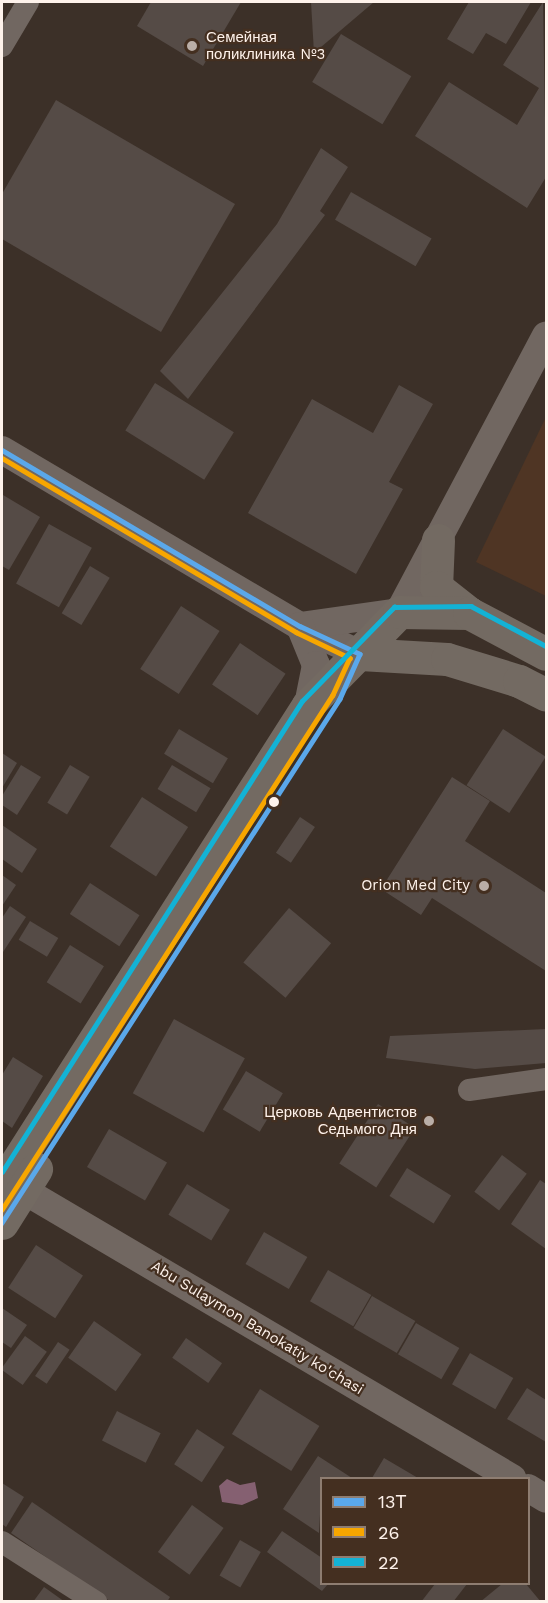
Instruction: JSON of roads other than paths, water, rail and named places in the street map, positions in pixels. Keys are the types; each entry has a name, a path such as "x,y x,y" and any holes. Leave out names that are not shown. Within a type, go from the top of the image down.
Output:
{"main road":[{"path":"438,540 436,587 469,613 546,654"},
{"path":"2,1223 8,1183 308,705 399,612 469,613"},
{"path":"360,654 447,659 519,681 546,695"},
{"path":"8,1183 340,699 360,654"}],"street":[{"path":"2,46 28,2"},
{"path":"300,626 399,612 546,336"},
{"path":"2,450 300,626 360,654"},
{"path":"300,626 316,665 308,705"},
{"path":"469,1090 546,1079"},
{"name":"Abu Sulaymon Banokatiy ko'chasi","path":"8,1183 509,1477"},
{"path":"530,1489 546,1499"},
{"path":"2,1542 96,1602"}],"place":[{"name":"Семейная поликлиника №3","path":"192,46"},
{"name":"Orion Med City","path":"484,886"},
{"name":"Церковь Адвентистов Седьмого Дня","path":"429,1121"}]}
